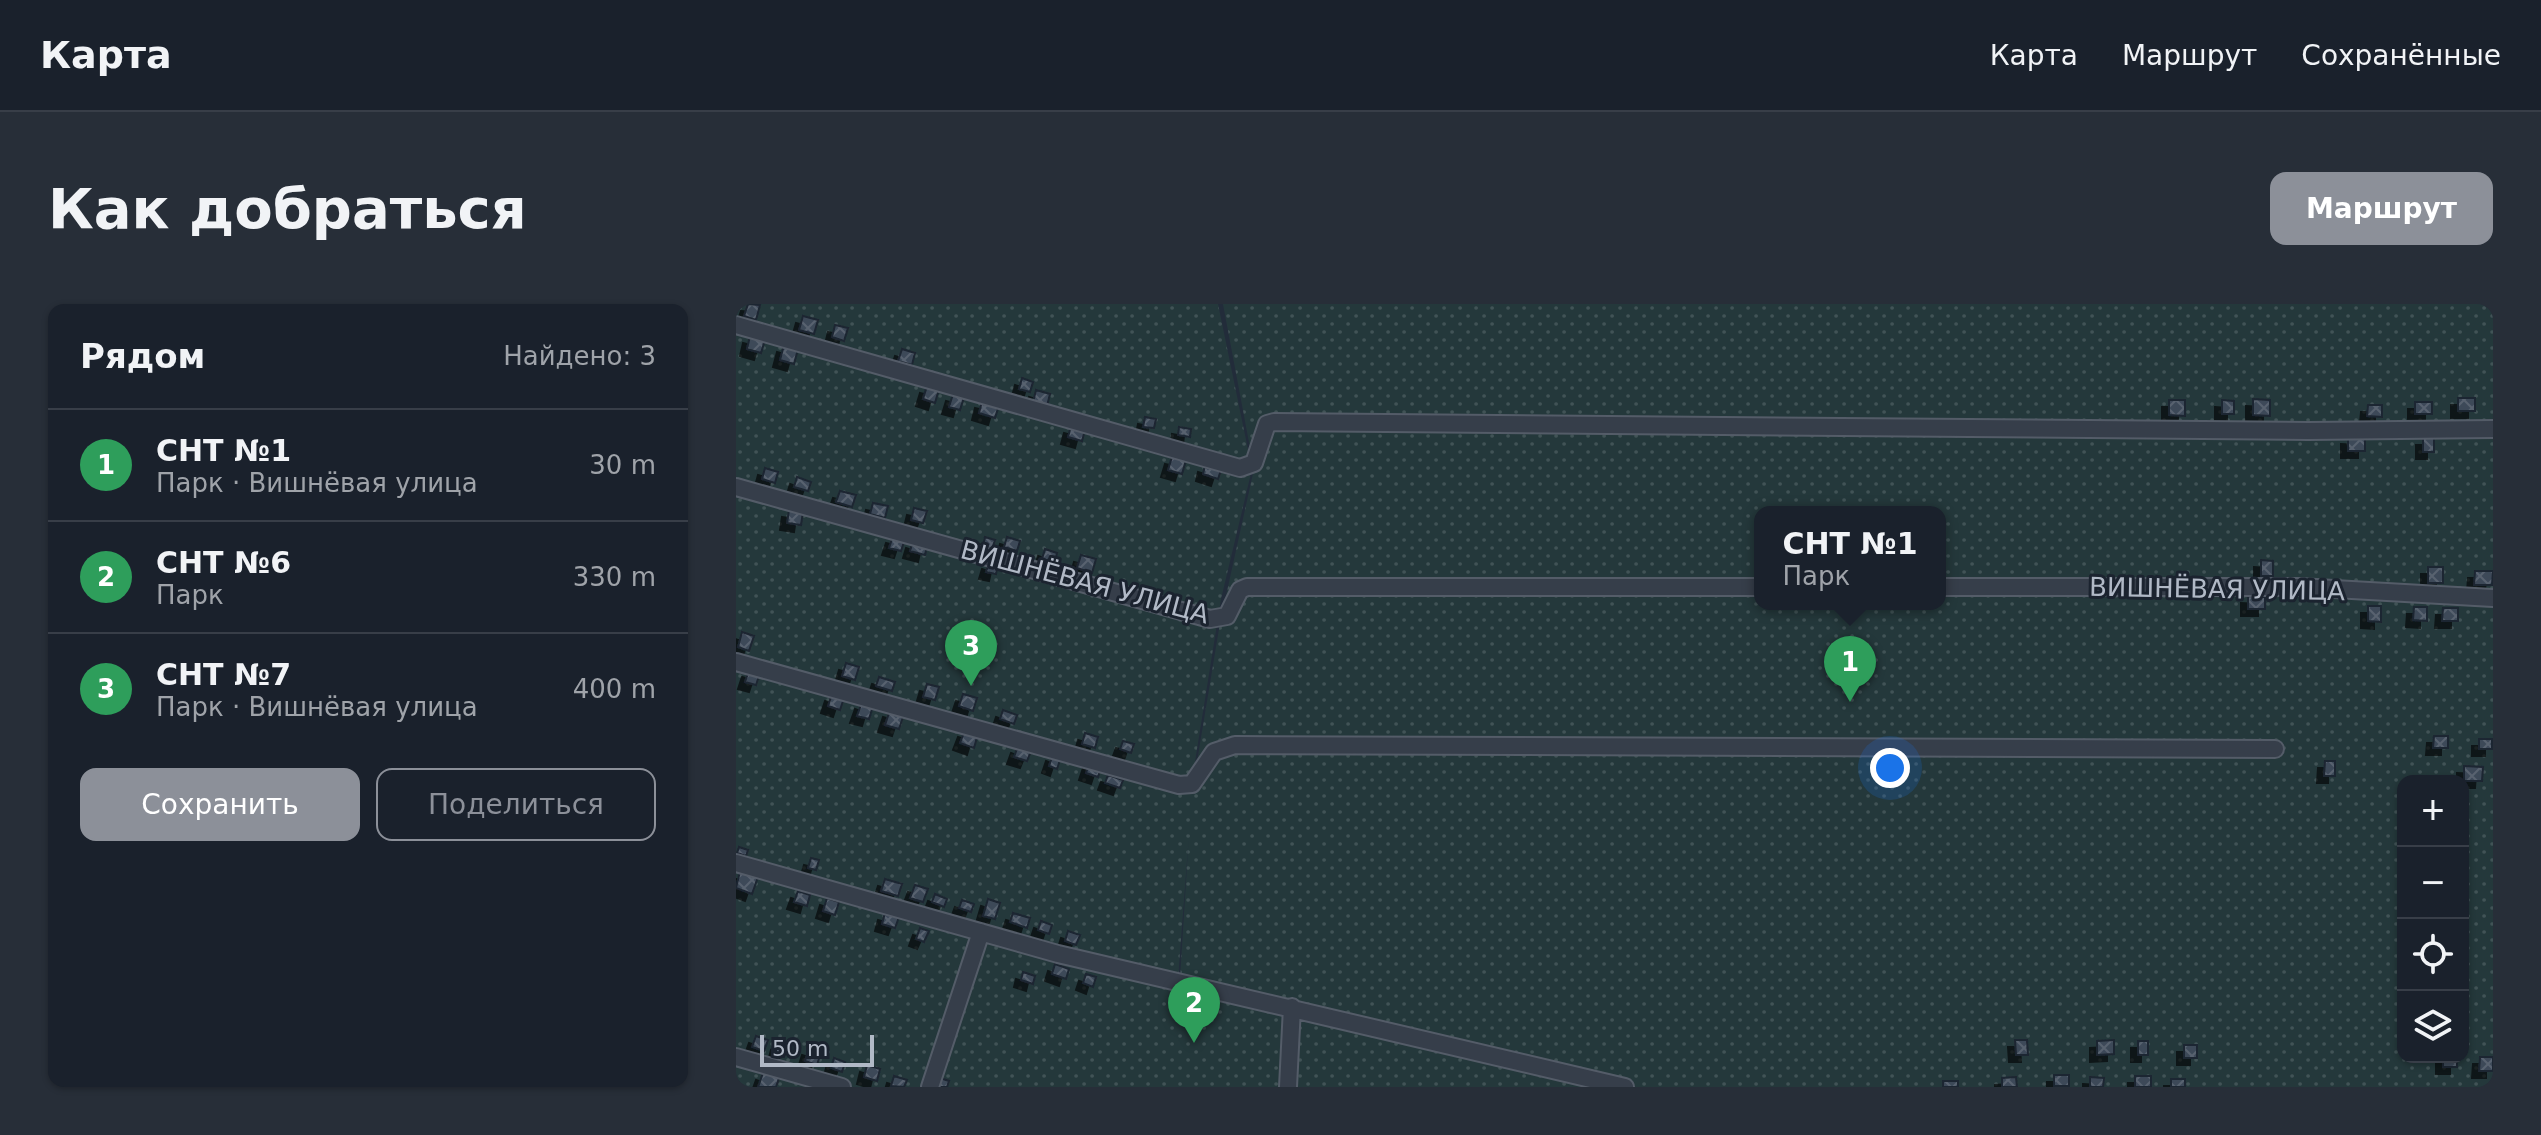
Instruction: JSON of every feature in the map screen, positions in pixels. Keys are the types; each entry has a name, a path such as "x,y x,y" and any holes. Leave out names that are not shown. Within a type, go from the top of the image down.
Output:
{"street":[{"path":"736,325 1240,468 1254,463 1267,424 1274,422 2308,431 2493,429"},
{"name":"ВИШНЁВАЯ УЛИЦА","path":"736,487 1210,619 1227,616 1240,590 1247,587 1754,587"},
{"name":"ВИШНЁВАЯ УЛИЦА","path":"1946,587 2299,587 2493,598"},
{"path":"736,662 1179,785 1192,784 1214,752 1235,745 2275,749"},
{"path":"736,863 981,932 1164,979 1292,1007 1594,1083 1625,1087"},
{"path":"930,1087 981,932"},
{"path":"1288,1087 1292,1007"},
{"path":"736,1057 842,1087"}],"green space":[{"path":"736,304 1218,304 1252,469 1221,599 1193,786 1220,623 1254,469 1223,304 2493,304 2493,1087 736,1087","holes":["1189,838 1180,979 1178,979"]}],"building":[{"path":"748,304 760,305 756,320 744,316"},
{"path":"803,316 818,320 814,334 799,330"},
{"path":"835,325 848,328 844,341 832,337"},
{"path":"750,336 765,340 761,353 747,349"},
{"path":"784,345 798,349 794,364 780,360"},
{"path":"902,349 915,353 912,365 898,361"},
{"path":"1022,378 1033,382 1030,392 1019,389"},
{"path":"927,386 939,389 935,403 923,399"},
{"path":"1036,390 1050,394 1047,406 1033,402"},
{"path":"953,394 964,397 960,410 949,407"},
{"path":"2458,398 2475,398 2475,411 2458,411"},
{"path":"2253,399 2270,400 2270,416 2253,415"},
{"path":"2169,400 2185,400 2185,416 2169,415"},
{"path":"2222,400 2234,401 2234,414 2222,414"},
{"path":"982,401 999,405 995,418 979,413"},
{"path":"2415,402 2432,402 2432,414 2415,414"},
{"path":"2368,405 2382,405 2382,417 2367,416"},
{"path":"1145,417 1156,419 1154,428 1143,427"},
{"path":"1071,426 1085,430 1082,441 1068,437"},
{"path":"1179,427 1191,429 1190,437 1178,435"},
{"path":"2348,437 2365,438 2365,451 2348,451"},
{"path":"2423,438 2434,438 2434,452 2423,452"},
{"path":"1172,457 1186,460 1182,474 1168,470"},
{"path":"1205,465 1221,470 1218,479 1203,474"},
{"path":"765,468 778,472 775,483 762,479"},
{"path":"797,477 811,482 808,491 794,487"},
{"path":"840,491 856,495 852,507 836,502"},
{"path":"873,503 888,506 885,518 870,514"},
{"path":"914,508 927,511 923,523 911,520"},
{"path":"789,510 803,512 801,525 787,523"},
{"path":"893,536 905,539 901,551 889,548"},
{"path":"985,537 995,540 992,549 983,546"},
{"path":"1007,537 1020,541 1017,551 1004,547"},
{"path":"913,541 927,546 925,555 910,551"},
{"path":"1045,549 1057,553 1055,562 1042,559"},
{"path":"1081,555 1096,559 1092,573 1077,568"},
{"path":"2261,560 2273,561 2273,576 2261,576"},
{"path":"989,562 998,565 996,574 986,572"},
{"path":"2428,567 2443,567 2443,583 2428,583"},
{"path":"2475,571 2493,571 2492,585 2474,585"},
{"path":"2248,596 2265,597 2265,609 2248,609"},
{"path":"2368,606 2381,606 2381,622 2368,621"},
{"path":"2414,607 2427,607 2427,621 2413,620"},
{"path":"2443,608 2458,608 2458,621 2442,621"},
{"path":"742,632 754,636 749,651 738,647"},
{"path":"846,663 859,667 855,680 842,676"},
{"path":"749,670 760,673 756,685 745,682"},
{"path":"879,677 895,682 892,691 876,686"},
{"path":"927,684 939,687 935,700 923,697"},
{"path":"832,694 844,698 840,710 828,706"},
{"path":"963,694 977,698 973,711 959,706"},
{"path":"862,702 873,706 869,719 857,716"},
{"path":"890,710 904,714 899,729 885,725"},
{"path":"1003,710 1017,715 1014,724 1000,719"},
{"path":"965,730 978,734 974,748 960,743"},
{"path":"1085,733 1098,737 1095,748 1082,744"},
{"path":"2434,736 2448,736 2448,748 2433,748"},
{"path":"2479,739 2492,739 2492,749 2479,749"},
{"path":"1123,741 1134,744 1131,753 1120,749"},
{"path":"1018,746 1031,751 1027,761 1014,757"},
{"path":"1053,754 1061,757 1057,769 1049,766"},
{"path":"1090,761 1102,765 1098,777 1086,773"},
{"path":"2325,761 2335,761 2335,776 2324,776"},
{"path":"2464,766 2483,767 2482,781 2469,781 2469,775 2464,775"},
{"path":"1108,775 1123,780 1120,788 1105,783"},
{"path":"739,847 748,850 746,856 737,853"},
{"path":"811,858 819,860 816,870 808,868"},
{"path":"740,871 758,877 752,894 736,888"},
{"path":"885,879 902,884 898,896 881,891"},
{"path":"915,885 928,889 923,902 910,898"},
{"path":"798,891 810,895 807,906 794,902"},
{"path":"935,894 947,899 944,907 932,902"},
{"path":"827,898 839,902 835,915 823,911"},
{"path":"988,899 1000,903 995,919 983,916"},
{"path":"962,900 974,904 971,912 959,908"},
{"path":"885,913 899,917 895,928 882,924"},
{"path":"1013,913 1030,918 1027,928 1010,922"},
{"path":"1041,921 1052,925 1049,934 1038,930"},
{"path":"920,928 929,931 924,942 916,939"},
{"path":"1068,931 1080,935 1076,945 1065,941"},
{"path":"1055,964 1069,969 1066,979 1052,974"},
{"path":"1023,972 1035,976 1033,984 1021,980"},
{"path":"1086,974 1096,977 1093,987 1083,983"},
{"path":"756,1036 768,1040 764,1051 752,1047"},
{"path":"2015,1040 2027,1040 2028,1055 2016,1055"},
{"path":"2114,1040 2114,1054 2097,1055 2097,1041"},
{"path":"2138,1041 2148,1041 2148,1055 2138,1055"},
{"path":"778,1043 788,1046 784,1057 775,1054"},
{"path":"2184,1045 2197,1045 2197,1058 2184,1058"},
{"path":"809,1048 821,1052 817,1065 805,1061"},
{"path":"2480,1057 2493,1057 2493,1071 2479,1071"},
{"path":"834,1058 845,1062 842,1072 831,1068"},
{"path":"2443,1063 2457,1063 2457,1067 2443,1067"},
{"path":"867,1065 880,1069 877,1081 864,1077"},
{"path":"763,1073 779,1078 776,1087 758,1087"},
{"path":"2054,1075 2069,1075 2069,1086 2054,1086"},
{"path":"894,1076 907,1080 904,1087 891,1086"},
{"path":"2135,1076 2151,1076 2151,1087 2135,1087"},
{"path":"2016,1077 2017,1087 2002,1087 2002,1078"},
{"path":"2090,1077 2104,1078 2103,1087 2090,1087"},
{"path":"940,1078 949,1081 947,1087 937,1087"},
{"path":"2171,1079 2185,1079 2185,1087 2171,1087"},
{"path":"1943,1081 1958,1081 1958,1087 1943,1087"}],"place":[{"name":"СНТ №7","path":"971,686"},
{"name":"СНТ №1","path":"1850,702"},
{"name":"СНТ №6","path":"1194,1043"}]}
